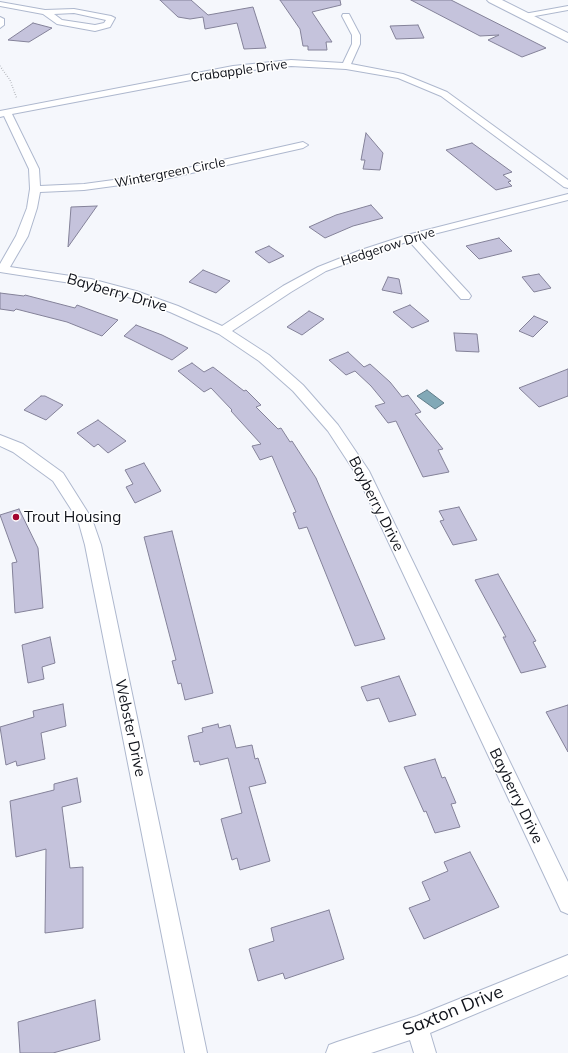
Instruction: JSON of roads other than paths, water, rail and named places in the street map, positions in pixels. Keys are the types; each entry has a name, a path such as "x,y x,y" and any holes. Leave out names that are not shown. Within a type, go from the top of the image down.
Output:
{"main road":[{"path":"493,0 568,38"}],"street":[{"path":"0,16 22,0"},
{"path":"0,4 45,12 74,11 111,18 107,25 95,28 60,22 45,12"},
{"path":"524,16 568,8"},
{"path":"346,16 356,35 356,44 346,66"},
{"path":"0,19 0,25"},
{"name":"Crabapple Drive","path":"4,113 240,68 291,63 346,66 400,76 444,94 568,185"},
{"path":"1,269 22,236 32,208 35,189 34,169 4,113"},
{"name":"Wintergreen Circle","path":"35,189 84,187 165,176 303,145"},
{"name":"Hedgerow Drive","path":"223,331 287,289 322,270 365,252 411,237 568,197"},
{"path":"411,237 465,296"},
{"name":"Bayberry Drive","path":"1,269 91,283 132,294 174,309 223,331 264,358 298,388 333,428 364,475 568,904"},
{"name":"Webster Drive","path":"0,440 18,448 58,478 85,519 92,545 196,1053"},
{"name":"Saxton Drive","path":"337,1053 417,1027 568,965"},
{"path":"417,1027 425,1053"}],"water":[{"path":"427,390 444,403 435,409 417,396"}],"place":[{"name":"Trout Housing","path":"16,517"}]}
